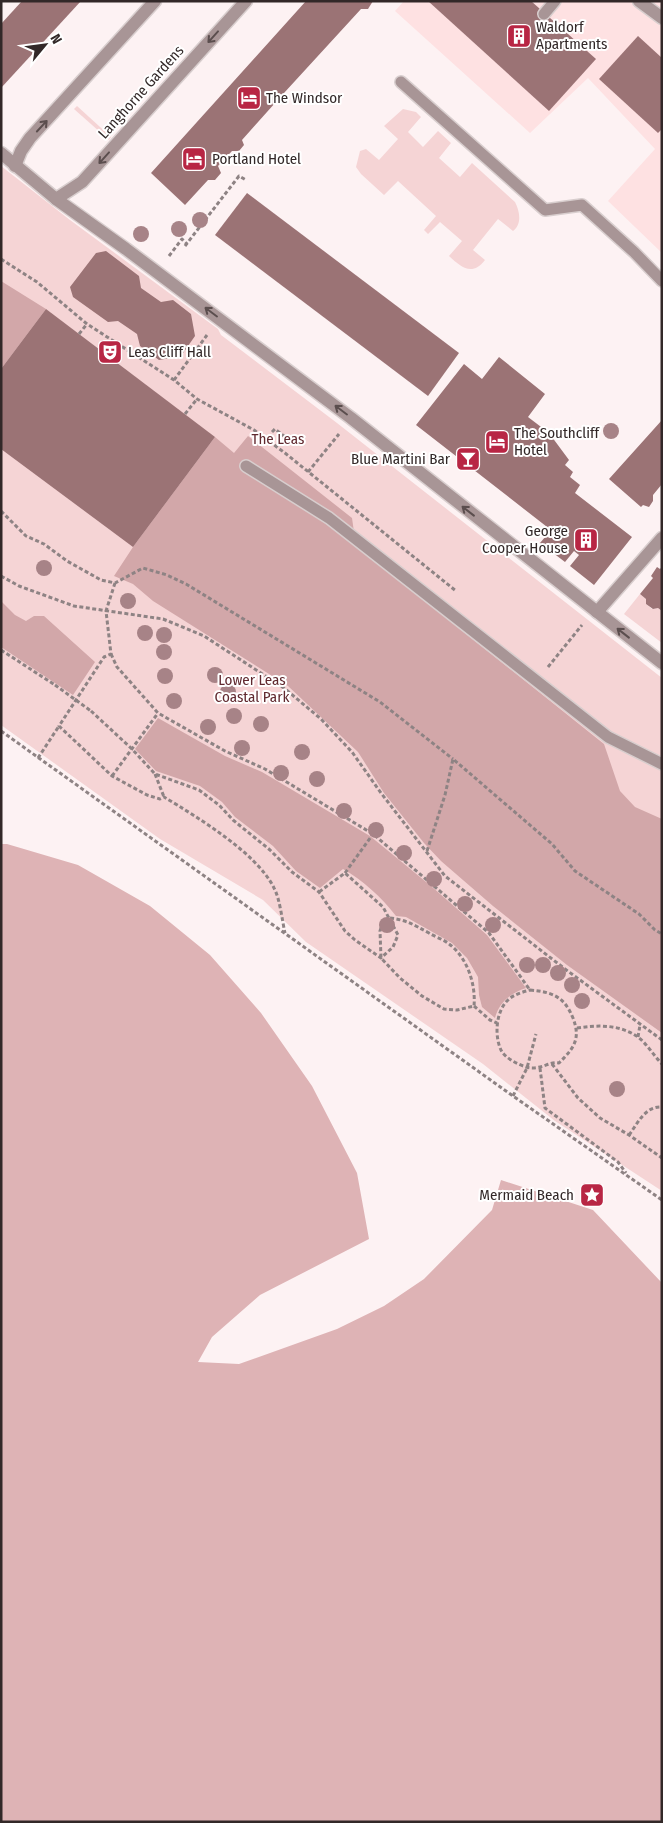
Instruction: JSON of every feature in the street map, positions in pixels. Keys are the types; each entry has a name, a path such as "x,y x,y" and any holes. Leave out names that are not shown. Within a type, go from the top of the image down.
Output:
{"street":[{"path":"15,166 21,151 30,138 155,1"},
{"name":"Langhorne Gardens","path":"56,199 87,176 246,1"},
{"path":"639,1 662,18"},
{"path":"1,153 56,199 219,318 351,418 662,663"},
{"path":"597,612 662,538"}],"lane":[{"path":"544,14 555,1"},
{"path":"401,82 545,210 582,205 634,252 662,281"},
{"path":"246,466 329,518 608,737 662,764"}],"path":[{"path":"171,254 182,239 186,245 239,176 246,180"},
{"path":"1,259 37,282 87,324 174,380 197,399 254,430 461,595"},
{"path":"174,380 219,318"},
{"path":"79,334 87,324"},
{"path":"185,414 197,399"},
{"path":"308,472 351,418"},
{"path":"272,432 275,429 293,443"},
{"path":"1,511 26,536 44,544 67,561 101,580 115,583 143,568 167,575 186,584 380,702 453,759 552,844 575,871 639,914 655,930 662,934"},
{"path":"1,576 19,586 74,606 164,619 204,636 284,688 321,719 352,752 445,876 662,1040"},
{"path":"115,583 106,611 112,654 117,667 158,713 225,751 264,768 373,834 489,933 530,990"},
{"path":"541,662 548,668 586,619 597,612"},
{"path":"1,650 91,711 132,749 155,774 164,797 238,846 261,870 274,888 285,934"},
{"path":"38,758 104,657 112,654"},
{"path":"112,776 158,713"},
{"path":"59,726 112,776 148,795 160,799 164,797"},
{"path":"1,731 662,1200"},
{"path":"427,851 453,759"},
{"path":"155,774 199,790 218,804 233,820 270,850 292,872 319,892 345,931 354,940 381,958 400,978 422,996 444,1009 456,1010 474,1006"},
{"path":"319,892 345,873 373,834"},
{"path":"345,873 383,907 398,934 394,947 381,958"},
{"path":"381,958 380,931 383,922 390,918 405,920 449,944 463,958 475,994 474,1006"},
{"path":"530,990 546,991 559,997 568,1007 577,1035 570,1053 559,1063 555,1062 540,1068 527,1068 509,1060 501,1050 497,1023 500,1010 508,1000 530,990"},
{"path":"474,1006 490,1020 497,1023"},
{"path":"576,1028 597,1025 615,1027 638,1037 662,1064"},
{"path":"638,1037 640,1025"},
{"path":"513,1096 527,1068 536,1034"},
{"path":"552,1064 578,1098 600,1118 662,1158"},
{"path":"540,1068 545,1108 618,1162 628,1176"},
{"path":"629,1135 645,1113 655,1106 662,1106"}],"shaded area":[{"path":"404,1 662,1 662,253 608,201 655,149 588,78 530,133 395,11"},
{"path":"1,281 46,309 1,369"},
{"path":"248,436 352,518 356,546 604,744 620,791 635,807 662,819 662,1033 567,965 493,906 441,861 384,793 358,752 288,686 153,601 133,584 114,576 133,547 215,437 234,453"},
{"path":"1,601 15,615 26,621 34,616 44,616 95,662 73,695 1,647"},
{"path":"158,718 225,756 262,772 370,836 487,935 526,988 506,999 499,1007 495,1018 482,1007 478,977 467,958 452,943 406,917 396,916 372,890 358,878 343,869 320,888 296,871 273,846 235,817 222,802 200,786 156,771 135,749"},
{"path":"1,844 7,844 78,865 150,906 210,955 261,1013 312,1086 357,1173 369,1239 260,1295 212,1337 198,1362 239,1364 337,1329 384,1306 424,1279 492,1210 501,1180 593,1210 662,1283 662,1822 1,1822"}],"green space":[{"path":"77,106 111,137 109,140 74,109"},
{"path":"403,109 416,112 421,117 408,132 423,147 438,131 451,143 439,158 460,177 472,163 515,202 519,214 518,225 513,231 498,219 473,250 485,260 476,268 462,267 449,256 462,241 440,222 428,234 424,230 436,216 398,181 384,195 356,167 360,151 366,149 379,160 398,139 384,126"},
{"name":"Lower Leas Coastal Park","path":"1,166 70,220 218,329 221,335 337,423 662,678 662,1191 555,1121 483,1064 306,942 263,900 160,839 1,725"},
{"path":"640,594 646,599 646,604 652,609 658,608 662,611 662,643 624,614"}],"building":[{"path":"22,1 81,1 1,88 1,24"},
{"path":"306,1 373,1 368,9 361,9 242,140 244,145 239,151 232,151 218,166 221,173 215,180 208,180 185,205 151,173"},
{"name":"Waldorf Apartments","path":"428,1 531,1 596,59 549,111"},
{"path":"638,36 662,58 662,129 658,133 599,79"},
{"path":"247,193 459,353 428,396 215,235"},
{"path":"106,251 139,276 141,288 161,302 173,300 191,314 195,336 181,356 159,360 140,346 137,334 118,321 108,322 73,297 70,287 96,253"},
{"name":"Leas Cliff Hall","path":"46,309 215,437 133,547 1,449 1,369"},
{"name":"The Southcliff Hotel","path":"499,357 545,394 528,417 549,433 569,460 565,465 573,472 570,477 580,485 575,493 632,537 594,585 570,566 579,555 574,551 565,562 540,543 551,530 416,425 464,364 482,379"},
{"path":"662,420 662,484 653,495 653,501 649,507 643,505 641,507 609,479"},
{"path":"657,567 660,569 662,567 662,611 658,608 653,609 646,604 646,599 640,594 653,578 651,576"}],"place":[{"name":"Waldorf Apartments","path":"519,36"},
{"name":"The Windsor","path":"249,98"},
{"name":"Portland Hotel","path":"194,159"},
{"name":"Leas Cliff Hall","path":"110,352"},
{"name":"The Southcliff Hotel","path":"497,442"},
{"name":"Blue Martini Bar","path":"468,459"},
{"name":"George Cooper House","path":"586,540"},
{"name":"Mermaid Beach","path":"592,1195"}],"park label":[{"name":"The Leas","path":"278,439"}]}
